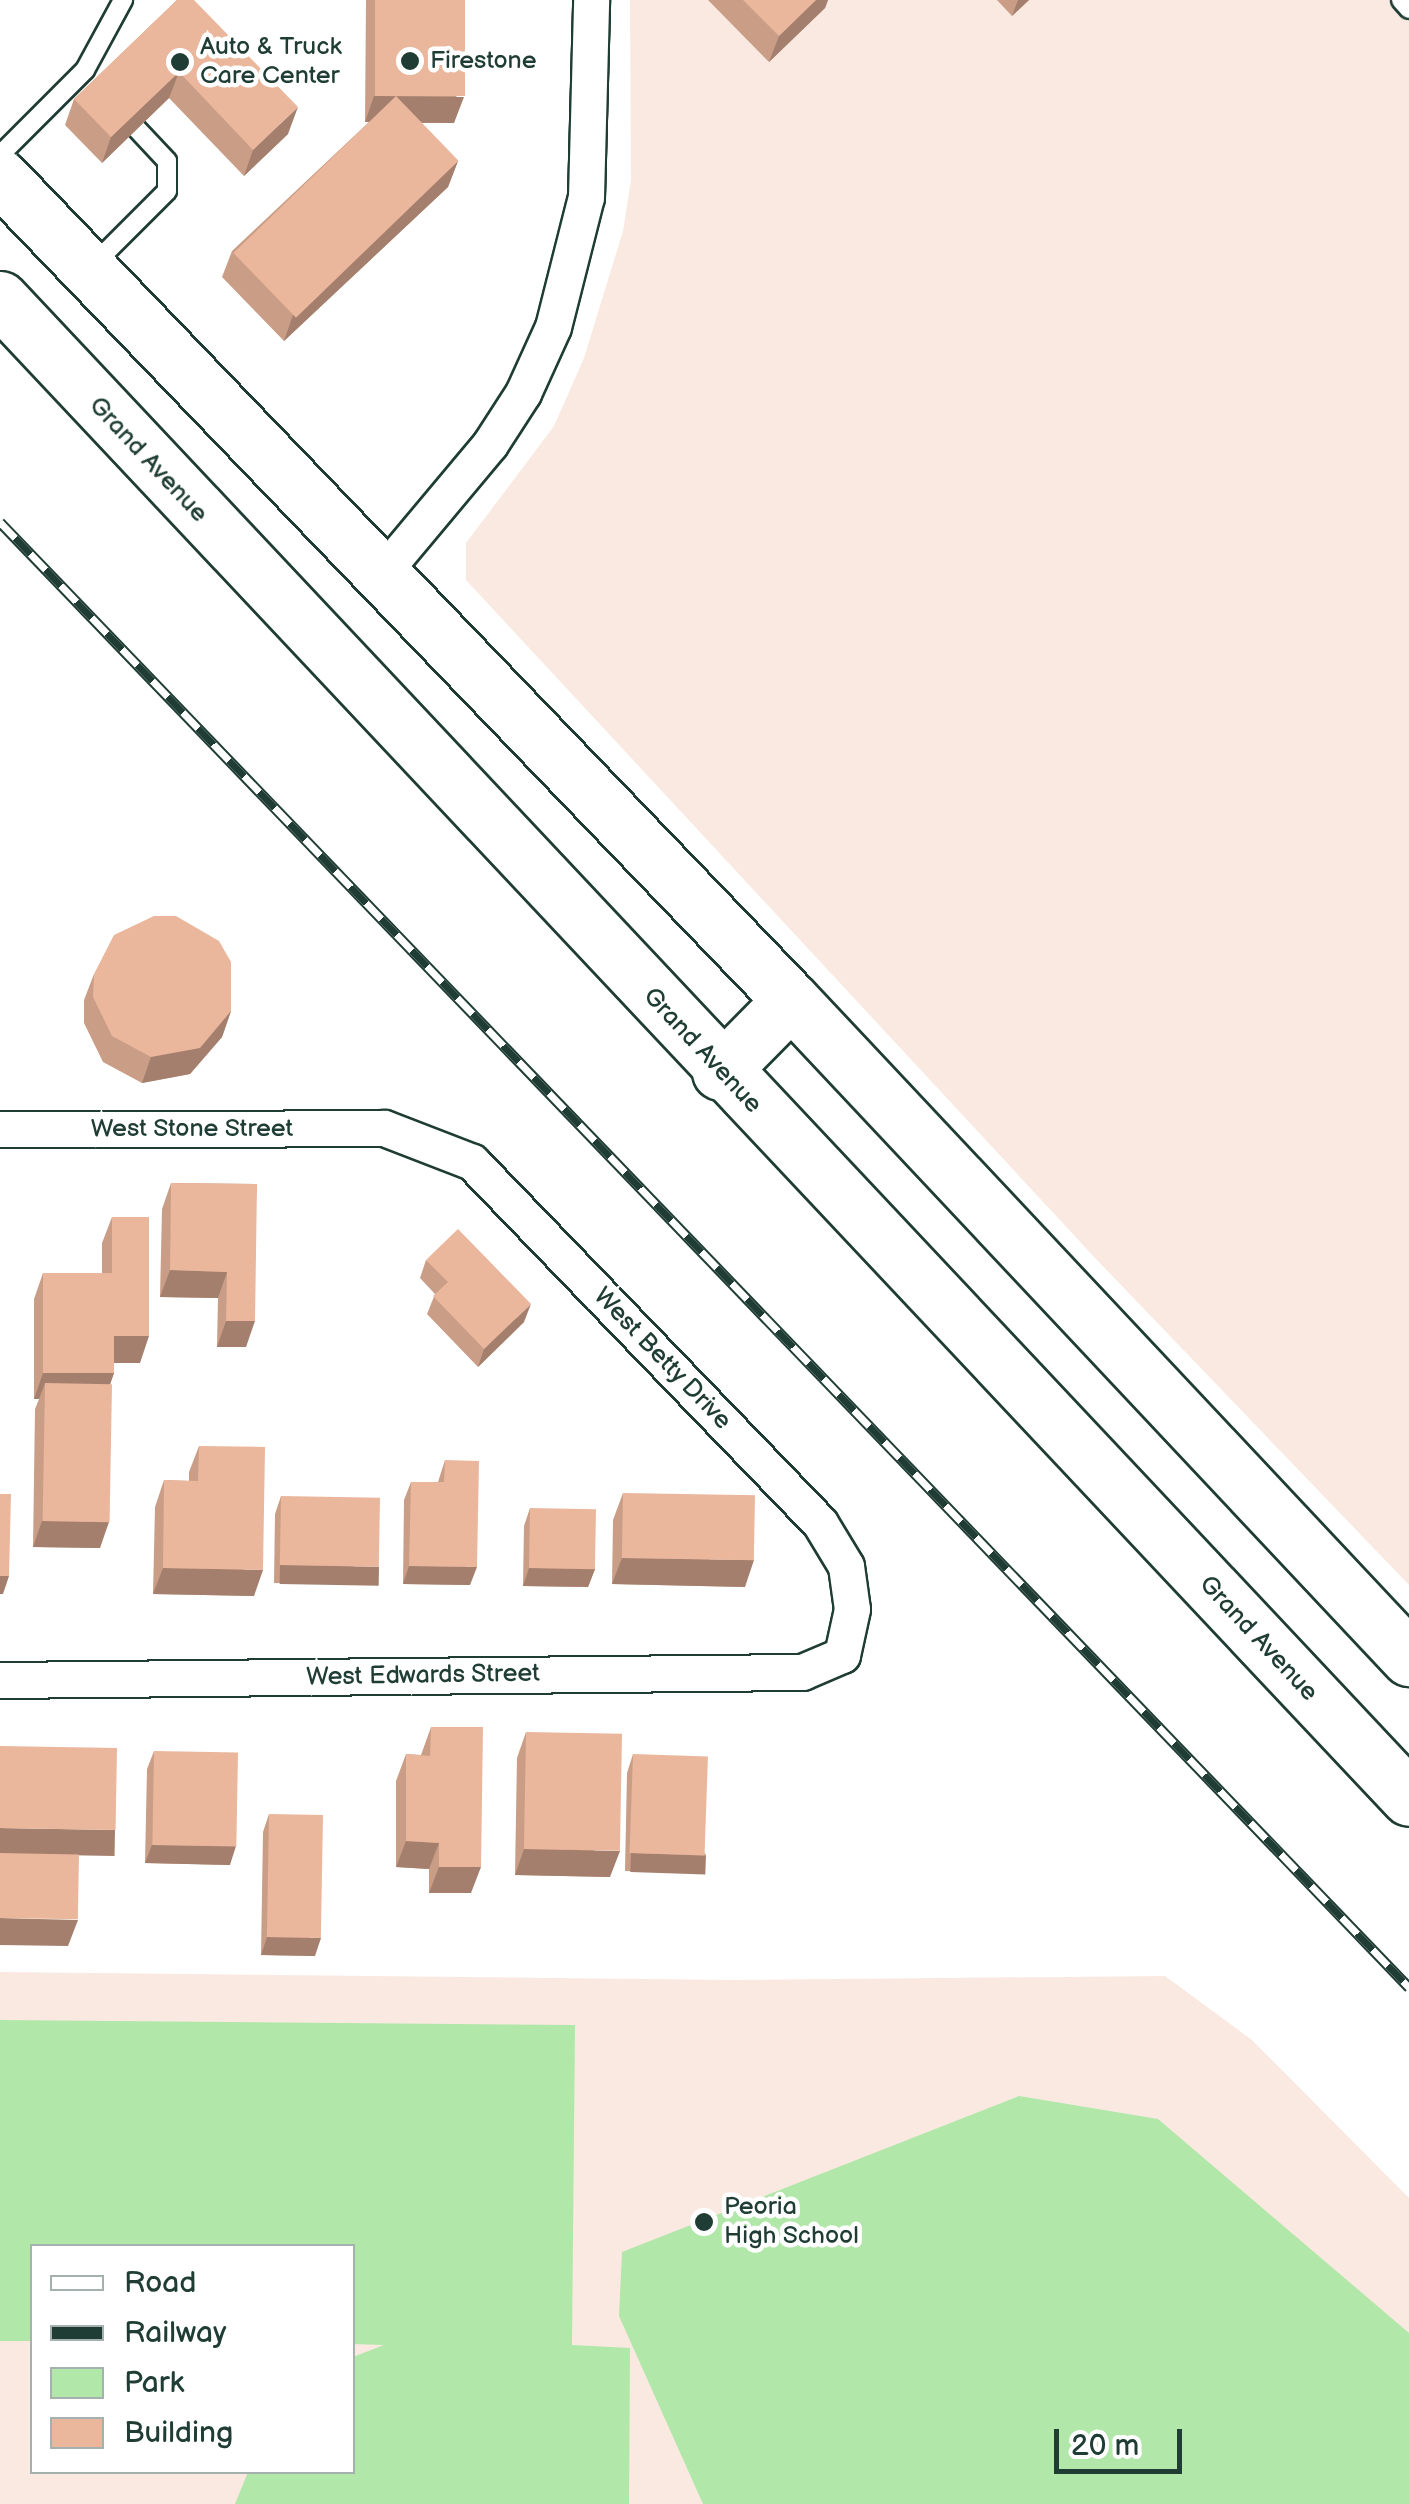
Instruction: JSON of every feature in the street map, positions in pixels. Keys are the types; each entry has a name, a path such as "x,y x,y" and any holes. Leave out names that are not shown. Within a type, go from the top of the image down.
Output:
{"highway":[{"path":"0,177 791,1000 1409,1658"},
{"name":"Grand Avenue","path":"0,298 720,1072 1409,1798"},
{"path":"720,1072 791,1000"}],"street":[{"path":"383,572 490,444 523,393 553,327 586,196 591,0"},
{"name":"West Stone Street","path":"0,1129 384,1128"},
{"name":"West Betty Drive","path":"384,1128 472,1162 820,1523 846,1566 852,1609 842,1655"},
{"name":"West Edwards Street","path":"0,1680 802,1672 842,1655"}],"lane":[{"path":"0,156 85,70 123,0"},
{"path":"1401,0 1409,9"},
{"path":"85,70 102,89"},
{"path":"89,269 167,191 167,161 138,129"}],"shaded area":[{"path":"630,0 1409,0 1409,1585 1097,1260 466,580 466,543 554,426 584,358 623,231 631,180"},
{"name":"Peoria High School","path":"0,1972 732,1980 1165,1976 1252,2040 1409,2198 1409,2504 0,2504"}],"green space":[{"path":"0,2020 575,2025 572,2345 630,2348 629,2504 235,2504 247,2474 355,2474 355,2356 384,2345 355,2344 355,2244 30,2244 30,2341 0,2341"},
{"path":"1019,2096 1158,2119 1409,2333 1409,2504 703,2504 619,2316 622,2252"}],"building":[{"path":"177,0 194,0 298,107 253,150 179,72 111,137 74,99"},
{"name":"Firestone","path":"375,0 465,0 465,96 375,96"},
{"path":"743,0 816,0 779,36"},
{"path":"396,96 459,161 296,318 233,253"},
{"path":"154,916 176,916 219,941 231,962 231,1011 200,1048 151,1057 112,1036 93,997 94,974 114,935"},
{"path":"171,1183 257,1184 255,1321 226,1321 227,1272 170,1270"},
{"path":"112,1217 149,1217 149,1336 114,1336 114,1373 43,1373 43,1273 112,1273"},
{"path":"458,1229 531,1304 484,1349 433,1296 448,1282 426,1260"},
{"path":"45,1383 112,1384 110,1522 43,1521"},
{"path":"199,1446 265,1447 263,1570 163,1568 164,1480 198,1481"},
{"path":"445,1460 479,1461 477,1567 409,1566 411,1482 444,1482"},
{"path":"623,1493 755,1495 754,1560 622,1558"},
{"path":"0,1494 11,1494 9,1576 0,1576"},
{"path":"281,1496 380,1498 379,1567 280,1565"},
{"path":"530,1508 596,1509 595,1569 529,1568"},
{"path":"431,1727 483,1727 481,1867 439,1867 439,1843 406,1841 406,1754 430,1756"},
{"path":"526,1732 622,1734 620,1851 524,1849"},
{"path":"0,1746 117,1748 116,1830 0,1828"},
{"path":"154,1751 238,1752 236,1846 152,1845"},
{"path":"633,1754 708,1757 704,1856 630,1853"},
{"path":"269,1814 323,1815 321,1938 267,1937"},
{"path":"0,1853 79,1854 78,1919 0,1918"}],"railway":[{"path":"0,522 1409,1987"}],"place":[{"name":"Firestone","path":"410,61"},
{"name":"Auto & Truck Care Center","path":"180,62"},
{"name":"Peoria High School","path":"704,2222"}]}
